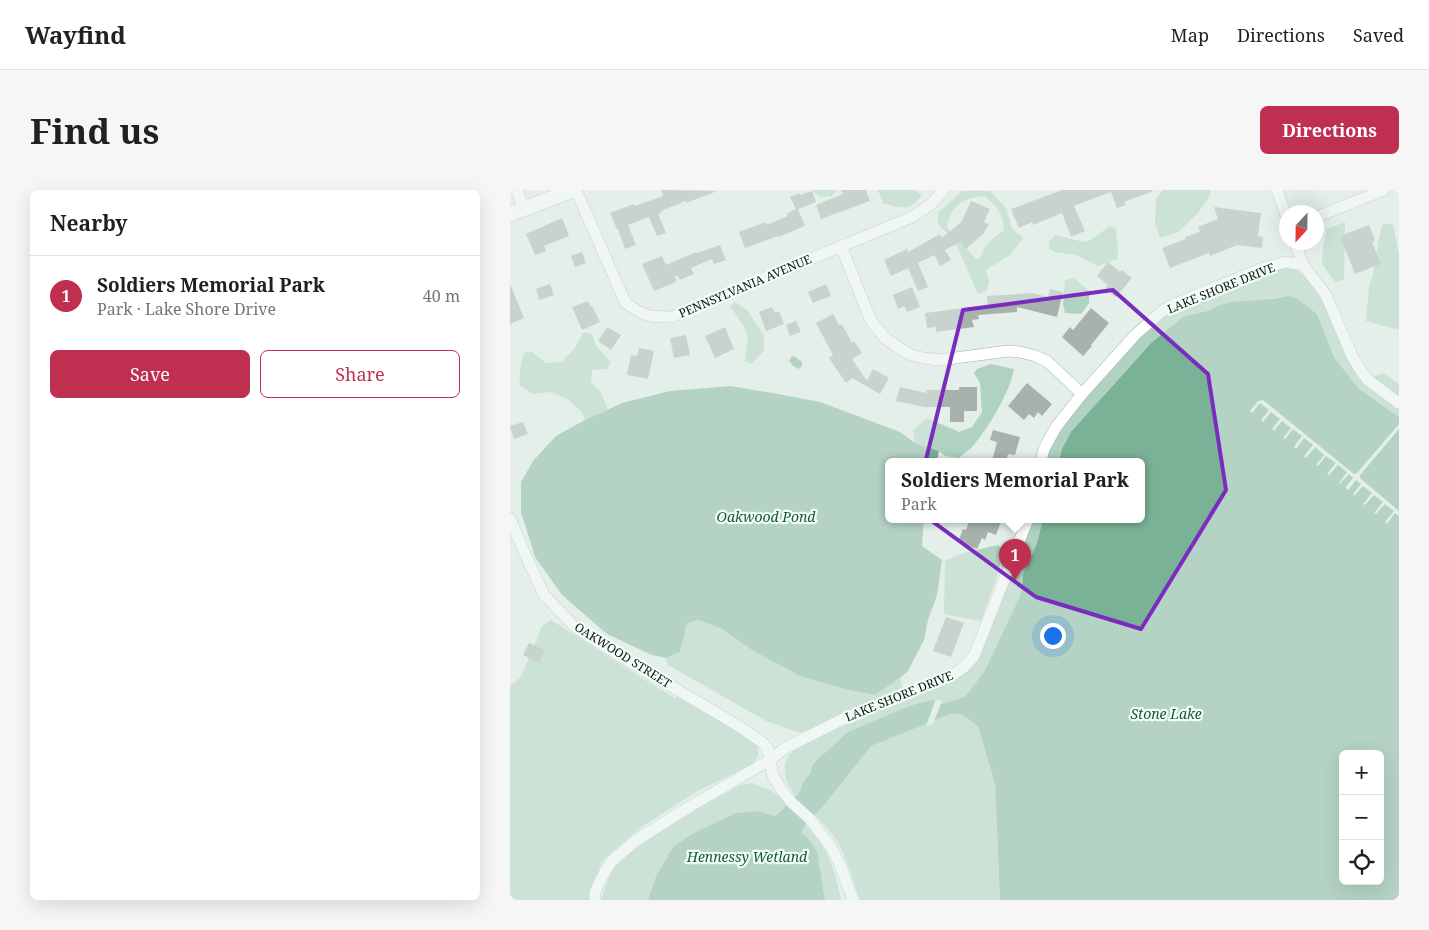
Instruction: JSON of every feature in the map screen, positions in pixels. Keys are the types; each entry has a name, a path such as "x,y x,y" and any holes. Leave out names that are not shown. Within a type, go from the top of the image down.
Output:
{"street":[{"path":"517,190 517,212 575,190"},
{"name":"PENNSYLVANIA AVENUE","path":"575,190 625,302 637,312 651,317 671,317 912,217 930,206 944,190"},
{"path":"1277,190 1282,205"},
{"path":"1324,214 1384,190"},
{"path":"841,246 871,321 885,338 899,348 911,355 940,360 1008,351 1036,356 1048,362 1082,394"},
{"path":"1299,250 1304,265 1326,294 1360,371 1368,380 1399,403"},
{"name":"LAKE SHORE DRIVE","path":"1042,458 1044,449 1056,428 1082,394 1135,335 1161,312 1174,304 1260,269 1286,262 1304,265"},
{"name":"OAKWOOD STREET","path":"510,518 524,554 544,595 575,627 764,743 768,749 773,776 790,801 810,819 831,847 841,867 853,900"},
{"name":"LAKE SHORE DRIVE","path":"595,900 595,892 611,862 635,841 770,760 785,748 845,718 951,676 969,663 974,656 1026,523"}],"highlighted area":[{"path":"1113,290 1208,374 1226,490 1141,629 1036,597 914,508 963,310"}],"shaded area":[{"path":"812,190 837,190 832,196 820,197"},
{"path":"878,190 915,190 922,195 913,204 900,207 883,203"},
{"path":"1163,190 1209,190 1211,194 1198,213 1178,232 1160,238 1155,223 1156,199"},
{"path":"962,191 990,191 1006,208 1012,229 1023,238 1010,255 986,270 989,281 987,291 978,294 955,242 938,224 938,213","holes":["985,196 1001,215 1004,230 986,246 980,259 976,259 947,227 952,213 959,204 970,199"]},
{"path":"1345,222 1344,280 1335,282 1322,264 1327,229"},
{"path":"1383,224 1393,224 1399,251 1399,330 1366,321 1369,287"},
{"path":"1110,226 1116,229 1117,259 1098,266 1076,255 1055,252 1049,249 1049,242 1055,235 1084,242 1094,238"},
{"path":"1287,266 1298,271 1314,285 1374,390 1399,409 1399,417 1358,388 1334,357 1317,314 1288,296 1217,306 1207,311 1184,316 1151,343 1104,395 1062,449 1060,458 1045,458 1053,436 1134,340 1171,310 1241,281"},
{"path":"1074,278 1089,291 1089,303 1081,314 1065,313 1063,304 1065,280"},
{"path":"735,302 747,310 764,336 764,350 752,364 745,361 748,338 745,328 730,306"},
{"path":"584,332 592,334 596,346 611,362 607,369 592,370 591,382 601,393 608,409 585,420 581,411 567,399 552,392 533,394 519,385 524,353 531,351 546,363 562,362 574,349"},
{"path":"991,364 1014,369 999,407 973,446 959,458 945,456 939,451 915,443 913,430 927,418 959,432 972,427 982,412 980,383 974,373 977,369"},
{"path":"1383,373 1399,384 1399,399 1371,378"},
{"path":"1029,523 1042,523 1037,543 1023,574 1020,596 986,667 978,726 995,784 1000,900 860,900 842,850 828,829 795,796 785,776 785,763 791,752 797,747 855,719 960,676"},
{"path":"998,545 1004,551 981,621 944,614 945,561 960,554"},
{"path":"551,620 675,698 678,697 746,736 757,745 759,756 752,764 696,792 640,828 603,860 589,893 589,900 510,900 510,686 521,677 542,626"},
{"path":"699,620 722,629 752,650 800,676 844,689 875,695 900,678 903,690 823,726 821,723 814,730 800,733 766,721 668,665 666,658 680,652 687,622"},
{"path":"751,783 770,790 785,801 785,806 774,816 758,811 735,813 690,835 673,847 656,876 648,900 601,900 611,871 632,851 706,804 741,785"},
{"path":"805,825 813,832 825,850 836,879 841,900 825,900 817,851 800,833"}],"water":[{"name":"Stone Lake","path":"1288,296 1296,298 1317,314 1334,357 1358,388 1399,417 1399,900 1000,900 995,784 978,726 962,714 950,714 871,746 824,805 805,825 801,833 807,837 817,851 825,900 648,900 656,876 673,847 690,835 735,813 758,811 775,816 800,792 815,762 848,732 909,706 932,700 943,704 965,697 984,672 1020,596 1023,574 1037,543 1042,523 1145,523 1145,458 1060,458 1062,449 1071,432 1151,343 1184,316 1207,311 1231,302"},
{"path":"794,356 802,362 802,366 799,369 789,361"},
{"name":"Oakwood Pond","path":"731,386 820,402 900,432 915,443 939,451 938,458 885,458 885,523 924,523 922,546 942,560 937,595 928,620 924,640 908,671 900,678 875,695 844,689 800,676 752,650 722,629 699,620 687,623 680,652 666,658 652,655 607,634 562,595 535,557 521,512 521,482 533,461 556,436 622,403 670,391"}],"pier":[{"path":"1263,400 1354,474 1357,473 1399,424 1399,429 1360,475 1360,478 1399,511 1399,516 1395,513 1387,524 1385,522 1394,511 1385,504 1376,514 1374,513 1383,502 1374,495 1365,505 1363,504 1372,493 1363,486 1354,496 1353,494 1361,484 1356,480 1348,490 1345,488 1353,478 1349,474 1339,483 1347,472 1338,465 1329,475 1327,474 1336,463 1326,456 1318,466 1316,465 1324,455 1315,447 1306,458 1304,456 1313,445 1304,438 1296,449 1294,447 1302,436 1293,429 1285,439 1283,438 1291,428 1282,421 1274,431 1272,429 1280,419 1271,412 1263,422 1261,420 1269,410 1260,403 1252,413 1250,411 1258,401"},
{"path":"936,699 942,701 933,724 926,726"}],"building":[{"path":"661,190 717,191 661,211 662,213 658,214 666,233 657,236 649,217 628,225 636,245 625,249 610,213 663,196"},
{"path":"841,190 866,190 870,201 821,219 816,205 843,194"},
{"path":"1062,190 1153,191 1124,202 1126,205 1117,208 1111,192 1074,206 1085,231 1071,237 1062,213 1033,225 1032,222 1019,228 1011,209"},
{"path":"812,191 816,202 798,209 805,226 745,248 739,232 766,222 767,225 788,216 786,214 796,209 790,197"},
{"path":"971,201 990,209 984,222 989,224 984,233 966,249 960,242 945,250 951,260 940,266 934,255 918,263 928,287 918,291 908,268 891,276 884,260 907,249 908,252 940,234 942,238 961,222"},
{"path":"1214,207 1261,213 1258,236 1263,237 1262,248 1237,245 1210,256 1209,253 1170,268 1162,248 1200,232 1198,227 1218,219"},
{"path":"562,218 569,236 544,246 546,251 535,255 526,234"},
{"path":"1369,225 1375,240 1372,242 1381,264 1355,274 1340,236"},
{"path":"720,245 726,260 714,264 712,259 691,268 694,274 680,280 678,276 675,276 676,282 654,291 642,264 662,256 666,265 696,252"},
{"path":"582,252 586,263 575,267 571,256"},
{"path":"1108,262 1120,272 1122,270 1132,278 1116,297 1105,288 1108,285 1097,276"},
{"path":"510,284 524,318 510,324"},
{"path":"550,284 554,295 539,300 536,289"},
{"path":"826,284 831,296 813,303 808,292"},
{"path":"912,287 920,307 907,312 904,306 898,309 893,295"},
{"path":"1050,289 1063,292 1057,317 1017,307 1017,312 978,315 979,319 972,320 974,327 936,332 936,327 927,328 925,313 988,305 987,296 1032,293 1048,297"},
{"path":"588,301 600,322 582,330 572,307"},
{"path":"772,307 775,313 779,311 784,324 766,331 759,312"},
{"path":"1091,308 1109,323 1083,356 1062,337 1070,327 1073,330"},
{"path":"833,314 839,325 842,324 852,343 854,341 862,353 852,359 867,381 873,369 889,378 880,394 852,378 846,383 829,358 833,355 816,323"},
{"path":"796,321 801,332 790,336 786,325"},
{"path":"607,327 621,335 611,350 598,341"},
{"path":"725,327 734,349 715,358 705,336"},
{"path":"686,335 690,355 674,358 670,338"},
{"path":"639,348 654,351 648,379 627,375 631,355 637,356"},
{"path":"1027,383 1052,404 1042,416 1038,412 1034,418 1029,414 1024,420 1008,406"},
{"path":"900,387 927,393 926,390 959,390 959,387 977,387 977,411 964,411 964,422 950,422 950,407 924,407 896,401"},
{"path":"523,422 528,434 514,439 510,426"},
{"path":"993,430 1020,437 1015,455 1008,454 1007,458 993,458 997,442 990,440"},
{"path":"969,523 1000,523 996,535 988,532 985,540 982,538 977,549 958,542 963,529 966,530"},
{"path":"946,617 964,623 951,657 933,651"},
{"path":"529,643 545,650 539,663 523,655"}],"place":[{"name":"Soldiers Memorial Park","path":"1015,580"}],"water label":[{"name":"Hennessy Wetland","path":"747,856"}]}
